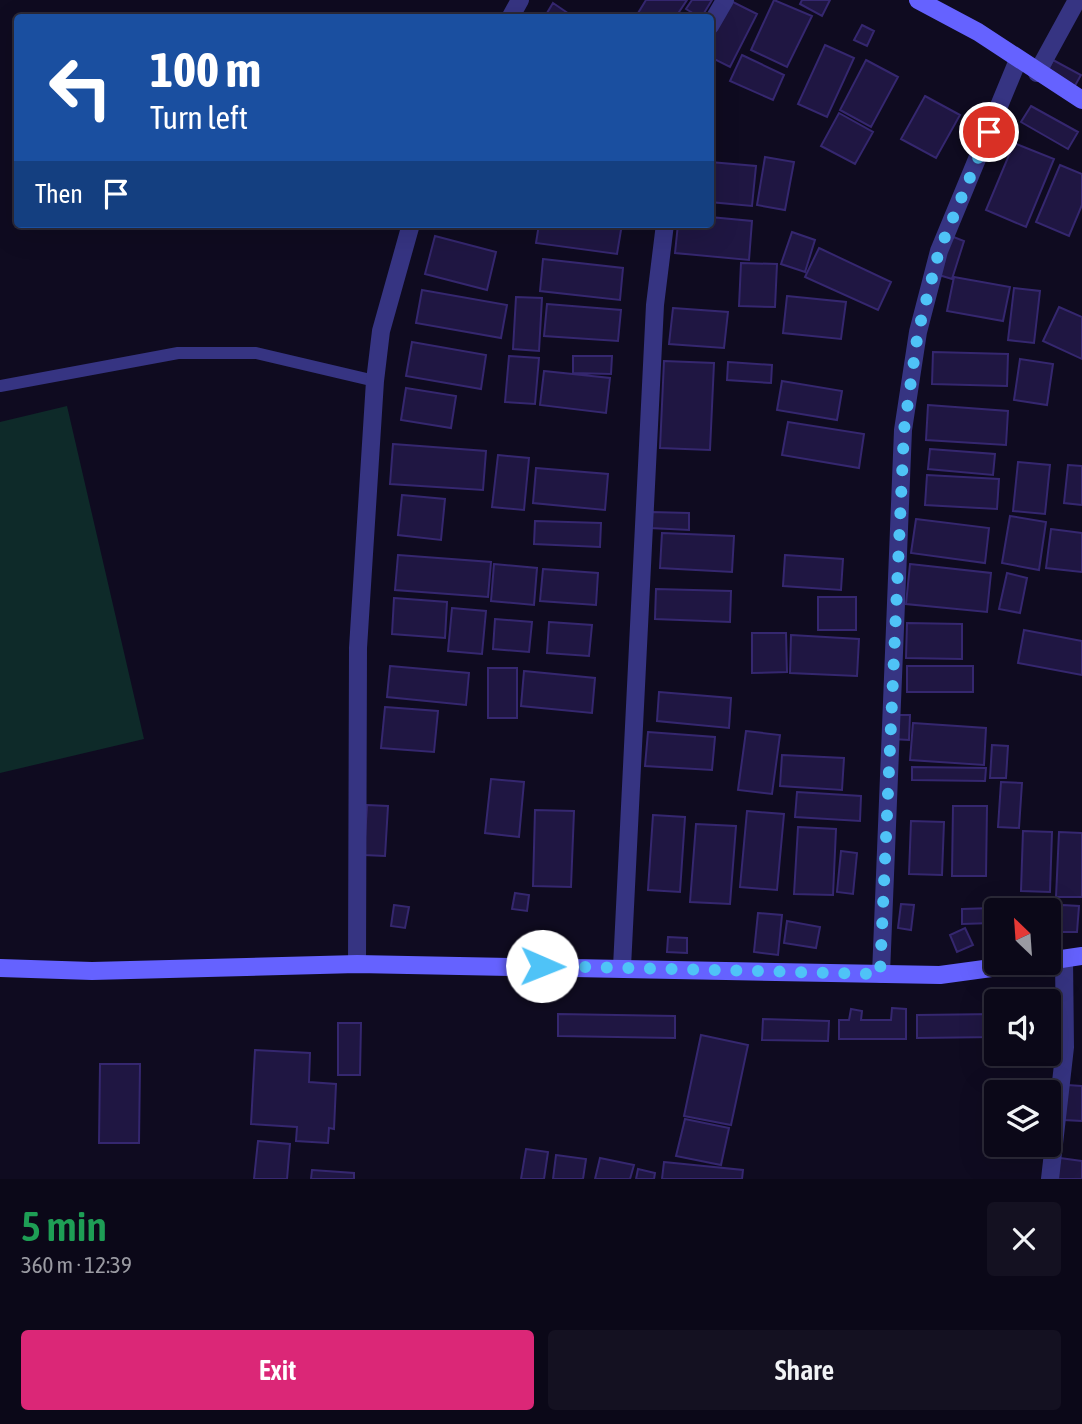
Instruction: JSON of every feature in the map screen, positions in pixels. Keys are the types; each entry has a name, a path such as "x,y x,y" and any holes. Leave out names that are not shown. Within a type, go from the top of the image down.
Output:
{"street":[{"path":"714,19 725,0"},
{"path":"918,0 978,32 1082,100"},
{"path":"1037,73 1077,0"},
{"path":"880,974 904,430 918,332 939,251 1018,60"},
{"path":"356,964 358,648 376,381 381,331 410,228"},
{"path":"622,967 655,305 665,228"},
{"path":"1061,959 1082,956"},
{"path":"0,968 92,971 356,964 940,975 984,969"},
{"path":"1050,1179 1065,1047 1058,975"}],"lane":[{"path":"0,386 178,354 256,353 376,381"}],"green space":[{"path":"67,406 144,739 0,773 0,422"}],"building":[{"path":"646,0 687,0 678,14 637,14"},
{"path":"692,0 712,0 703,14 694,14 686,9"},
{"path":"729,0 757,14 730,67 714,59 714,29"},
{"path":"774,0 812,16 787,67 751,50"},
{"path":"802,0 830,0 822,16 800,4"},
{"path":"553,3 569,14 546,14"},
{"path":"862,25 874,31 867,46 854,40"},
{"path":"825,45 854,58 827,117 798,104"},
{"path":"742,55 784,75 773,100 730,81"},
{"path":"866,60 898,77 871,127 840,110"},
{"path":"1053,60 1081,75 1072,91 1045,76"},
{"path":"925,96 960,115 936,158 901,139"},
{"path":"1031,106 1078,132 1068,149 1021,122"},
{"path":"839,113 873,132 855,164 821,146"},
{"path":"1014,143 1054,159 1026,227 986,210"},
{"path":"765,157 794,162 785,210 757,205"},
{"path":"714,162 756,166 752,206 714,202"},
{"path":"1060,165 1082,174 1082,205 1069,236 1036,222"},
{"path":"714,217 752,221 749,260 675,253 678,228 714,228"},
{"path":"538,228 621,228 617,254 536,243"},
{"path":"792,232 815,240 805,272 781,264"},
{"path":"435,236 496,252 487,290 425,274"},
{"path":"951,236 964,241 952,279 939,275"},
{"path":"819,248 891,282 878,310 805,277"},
{"path":"543,259 623,268 620,300 540,291"},
{"path":"741,263 777,264 775,307 739,306"},
{"path":"954,277 1010,287 1003,321 947,311"},
{"path":"1014,288 1040,291 1034,343 1008,340"},
{"path":"422,290 507,305 501,338 416,323"},
{"path":"787,296 846,302 841,339 783,333"},
{"path":"516,297 542,298 539,351 513,349"},
{"path":"547,304 621,310 618,341 544,336"},
{"path":"1059,307 1082,317 1082,359 1043,341"},
{"path":"673,308 728,312 724,348 669,344"},
{"path":"412,342 486,355 481,389 406,376"},
{"path":"933,352 1008,354 1007,386 932,384"},
{"path":"509,356 539,358 535,404 505,402"},
{"path":"573,356 612,356 611,374 573,373"},
{"path":"1020,359 1053,364 1047,405 1014,400"},
{"path":"664,361 714,363 710,450 660,448"},
{"path":"728,362 772,365 771,383 727,380"},
{"path":"544,371 610,378 606,413 540,405"},
{"path":"782,381 842,391 837,420 777,410"},
{"path":"406,388 456,396 451,428 401,420"},
{"path":"928,405 1008,411 1006,445 926,440"},
{"path":"788,422 864,434 859,468 782,455"},
{"path":"393,444 486,451 483,490 390,484"},
{"path":"930,449 995,454 993,475 928,469"},
{"path":"498,455 529,458 524,510 492,507"},
{"path":"1018,462 1050,465 1045,514 1013,511"},
{"path":"1068,465 1082,466 1082,505 1064,503"},
{"path":"536,468 608,474 605,510 533,503"},
{"path":"927,475 999,479 997,509 925,505"},
{"path":"402,495 445,499 441,540 398,535"},
{"path":"651,512 689,513 689,530 650,528"},
{"path":"1010,516 1046,522 1039,570 1002,563"},
{"path":"916,519 989,528 985,563 911,553"},
{"path":"535,521 601,523 600,547 534,544"},
{"path":"1051,529 1082,533 1082,572 1046,568"},
{"path":"662,533 734,536 732,572 660,568"},
{"path":"398,555 491,562 488,597 395,590"},
{"path":"785,555 843,559 841,590 783,586"},
{"path":"494,564 537,568 534,605 491,601"},
{"path":"910,564 991,573 987,612 906,604"},
{"path":"543,569 598,573 596,605 540,601"},
{"path":"1007,573 1027,578 1020,613 999,609"},
{"path":"656,589 731,591 730,622 655,619"},
{"path":"818,597 856,597 856,630 818,630"},
{"path":"394,598 447,602 445,638 392,634"},
{"path":"452,608 486,611 482,654 448,651"},
{"path":"495,619 532,622 529,652 493,649"},
{"path":"549,622 592,625 589,656 547,653"},
{"path":"907,623 962,624 962,659 906,658"},
{"path":"1024,630 1082,641 1082,675 1018,663"},
{"path":"752,633 786,633 787,672 752,673"},
{"path":"791,635 859,639 857,676 790,673"},
{"path":"390,666 469,673 466,705 387,697"},
{"path":"907,666 973,666 973,692 907,692"},
{"path":"488,668 517,668 517,718 488,718"},
{"path":"524,671 595,678 592,713 521,706"},
{"path":"659,692 731,698 729,728 657,721"},
{"path":"385,707 438,711 434,752 381,748"},
{"path":"893,715 910,715 909,740 892,739"},
{"path":"913,723 986,728 984,765 910,760"},
{"path":"746,731 780,735 772,794 738,790"},
{"path":"648,732 715,737 712,770 645,766"},
{"path":"992,745 1008,746 1006,778 990,778"},
{"path":"782,755 844,758 842,790 780,786"},
{"path":"912,767 986,768 985,781 912,780"},
{"path":"491,779 524,782 519,837 485,833"},
{"path":"1001,782 1022,783 1019,828 998,827"},
{"path":"797,792 861,796 860,821 795,817"},
{"path":"367,805 388,806 385,856 364,855"},
{"path":"953,806 987,806 986,876 952,876"},
{"path":"535,810 574,811 571,887 533,886"},
{"path":"747,811 784,814 777,890 740,887"},
{"path":"653,815 685,817 680,892 648,890"},
{"path":"911,821 944,822 942,875 909,874"},
{"path":"696,824 736,826 730,904 690,902"},
{"path":"798,827 836,829 833,895 794,894"},
{"path":"1023,831 1052,832 1050,892 1021,891"},
{"path":"1059,832 1082,833 1082,897 1056,897"},
{"path":"841,851 857,853 853,894 837,892"},
{"path":"515,893 529,895 527,911 512,909"},
{"path":"901,904 914,905 911,930 898,928"},
{"path":"394,905 409,907 405,928 391,926"},
{"path":"1062,905 1079,906 1077,932 1061,932"},
{"path":"984,908 984,923 962,924 962,909"},
{"path":"758,913 782,915 778,955 754,952"},
{"path":"787,921 820,927 816,948 784,943"},
{"path":"965,928 973,945 957,952 950,935"},
{"path":"668,937 687,938 687,953 667,952"},
{"path":"892,1008 906,1009 906,1039 839,1039 839,1020 849,1020 851,1009 862,1011 861,1020 891,1020"},
{"path":"558,1014 675,1016 675,1038 558,1036"},
{"path":"984,1014 984,1037 917,1038 917,1015"},
{"path":"763,1019 829,1021 828,1041 762,1040"},
{"path":"338,1023 361,1023 360,1075 338,1075"},
{"path":"701,1035 748,1045 731,1125 684,1116"},
{"path":"255,1050 310,1053 309,1082 336,1084 334,1129 329,1128 328,1143 296,1141 297,1127 251,1124"},
{"path":"100,1064 140,1064 139,1143 99,1143"},
{"path":"1067,1085 1082,1086 1082,1121 1064,1120"},
{"path":"685,1119 729,1128 721,1165 676,1156"},
{"path":"258,1141 290,1144 287,1179 254,1179"},
{"path":"526,1149 548,1152 544,1179 521,1179"},
{"path":"556,1155 586,1159 583,1179 553,1179"},
{"path":"600,1158 634,1165 630,1179 595,1179"},
{"path":"1060,1158 1082,1161 1082,1179 1057,1179"},
{"path":"664,1162 743,1170 742,1179 662,1179"},
{"path":"638,1169 655,1173 654,1179 636,1179"},
{"path":"312,1170 354,1173 354,1179 311,1179"}],"route":[{"path":"542,966 880,974 904,430 918,332 939,251 989,132"}]}
